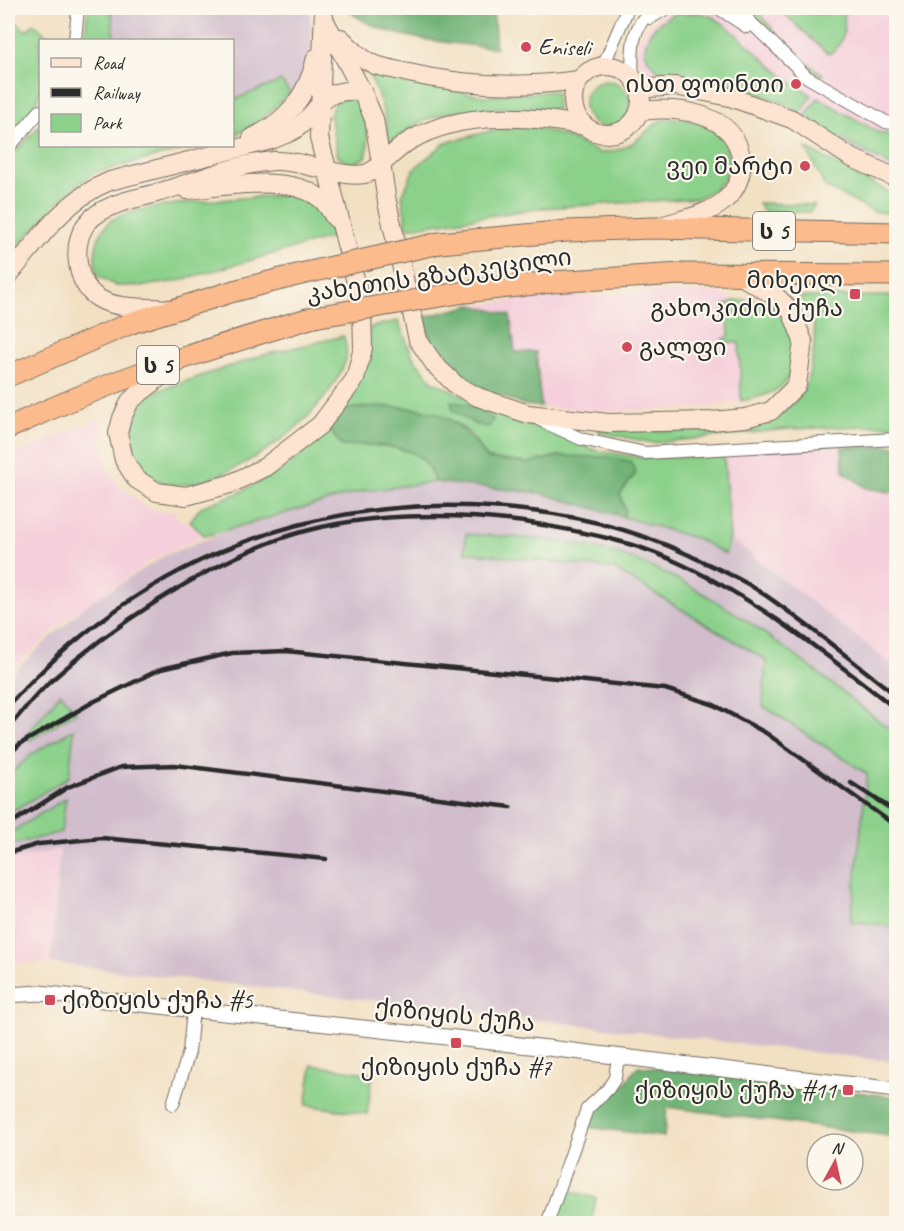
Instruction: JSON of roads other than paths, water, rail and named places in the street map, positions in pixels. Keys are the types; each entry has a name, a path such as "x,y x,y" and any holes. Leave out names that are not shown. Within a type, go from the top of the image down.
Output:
{"highway":[{"name":"კახეთის გზატკეცილი","path":"8,376 66,350 171,309 301,274 440,243 567,231 653,228 896,233"},
{"name":"კახეთის გზატკეცილი","path":"8,428 111,382 189,354 314,317 465,292 622,276 897,275"}],"main road":[{"path":"324,14 357,55 374,65 425,77 486,85 549,84 579,80"},
{"path":"324,14 374,119 380,162 418,340 435,365 456,385 478,396 528,414 608,423 675,423 745,418 771,411 797,385 803,341 791,311 778,298 739,275"},
{"path":"189,354 130,402 118,433 124,460 136,479 157,492 186,496 230,484 265,467 320,425 355,379 363,348 362,306 319,138 324,14"},
{"path":"234,147 257,136 289,115 312,74 324,14"},
{"path":"584,126 573,106 573,95 579,80 592,69 614,66 636,83 675,86 730,97 792,119 850,157 897,178"},
{"path":"171,309 114,304 98,298 87,289 80,277 78,250 89,221 111,206 229,169 275,161 326,168 348,175 369,172 411,139 456,122 509,118 552,119 584,126 594,132 616,133 634,121 639,111 636,83"},
{"path":"8,276 73,200 90,189 110,181 271,140 295,130 321,100 343,90 362,91"},
{"path":"639,111 675,109 710,119 730,132 739,147 740,177 725,200 707,211 653,228"},
{"path":"222,152 233,147"},
{"path":"161,192 267,184 293,185 322,199 340,225"}],"street":[{"path":"75,39 78,8"},
{"path":"603,66 628,8"},
{"path":"636,83 631,48 637,29 654,8"},
{"path":"637,29 667,8"},
{"path":"718,8 770,44"},
{"path":"736,8 770,44 807,77 886,122 897,124"},
{"path":"8,148 39,112"},
{"path":"528,414 582,439 622,450 645,453 897,439"},
{"name":"ქიზიყის ქუჩა","path":"8,995 39,993 897,1090"},
{"path":"172,1104 189,1052 193,1010"},
{"path":"547,1224 587,1109 608,1089 615,1078 618,1057"}],"railway":[{"path":"8,706 57,657 110,614 166,578 225,550 287,528 352,513 420,506 490,507 541,512 617,528 665,545 732,575 756,589 810,627 896,695"},
{"path":"8,728 46,685 101,640 157,601 216,567 274,541 305,531 338,524 407,516 511,520 608,538 655,553 701,574 759,608 788,627 896,709"},
{"path":"8,755 20,744 93,702 161,669 232,653 286,651 665,689 712,704 766,733 896,826"},
{"path":"8,825 68,787 121,767 175,765 511,807"},
{"path":"851,783 896,812"},
{"path":"8,853 39,844 102,838 326,859"}],"place":[{"name":"Eniseli","path":"526,47"},
{"name":"ისთ ფოინთი","path":"796,84"},
{"name":"ვეი მარტი","path":"805,166"},
{"name":"მიხეილ გახოკიძის ქუჩა","path":"855,294"},
{"name":"გალფი","path":"627,347"},
{"name":"ქიზიყის ქუჩა #5","path":"50,1000"},
{"name":"ქიზიყის ქუჩა #7","path":"456,1043"},
{"name":"ქიზიყის ქუჩა #11","path":"848,1090"}]}
